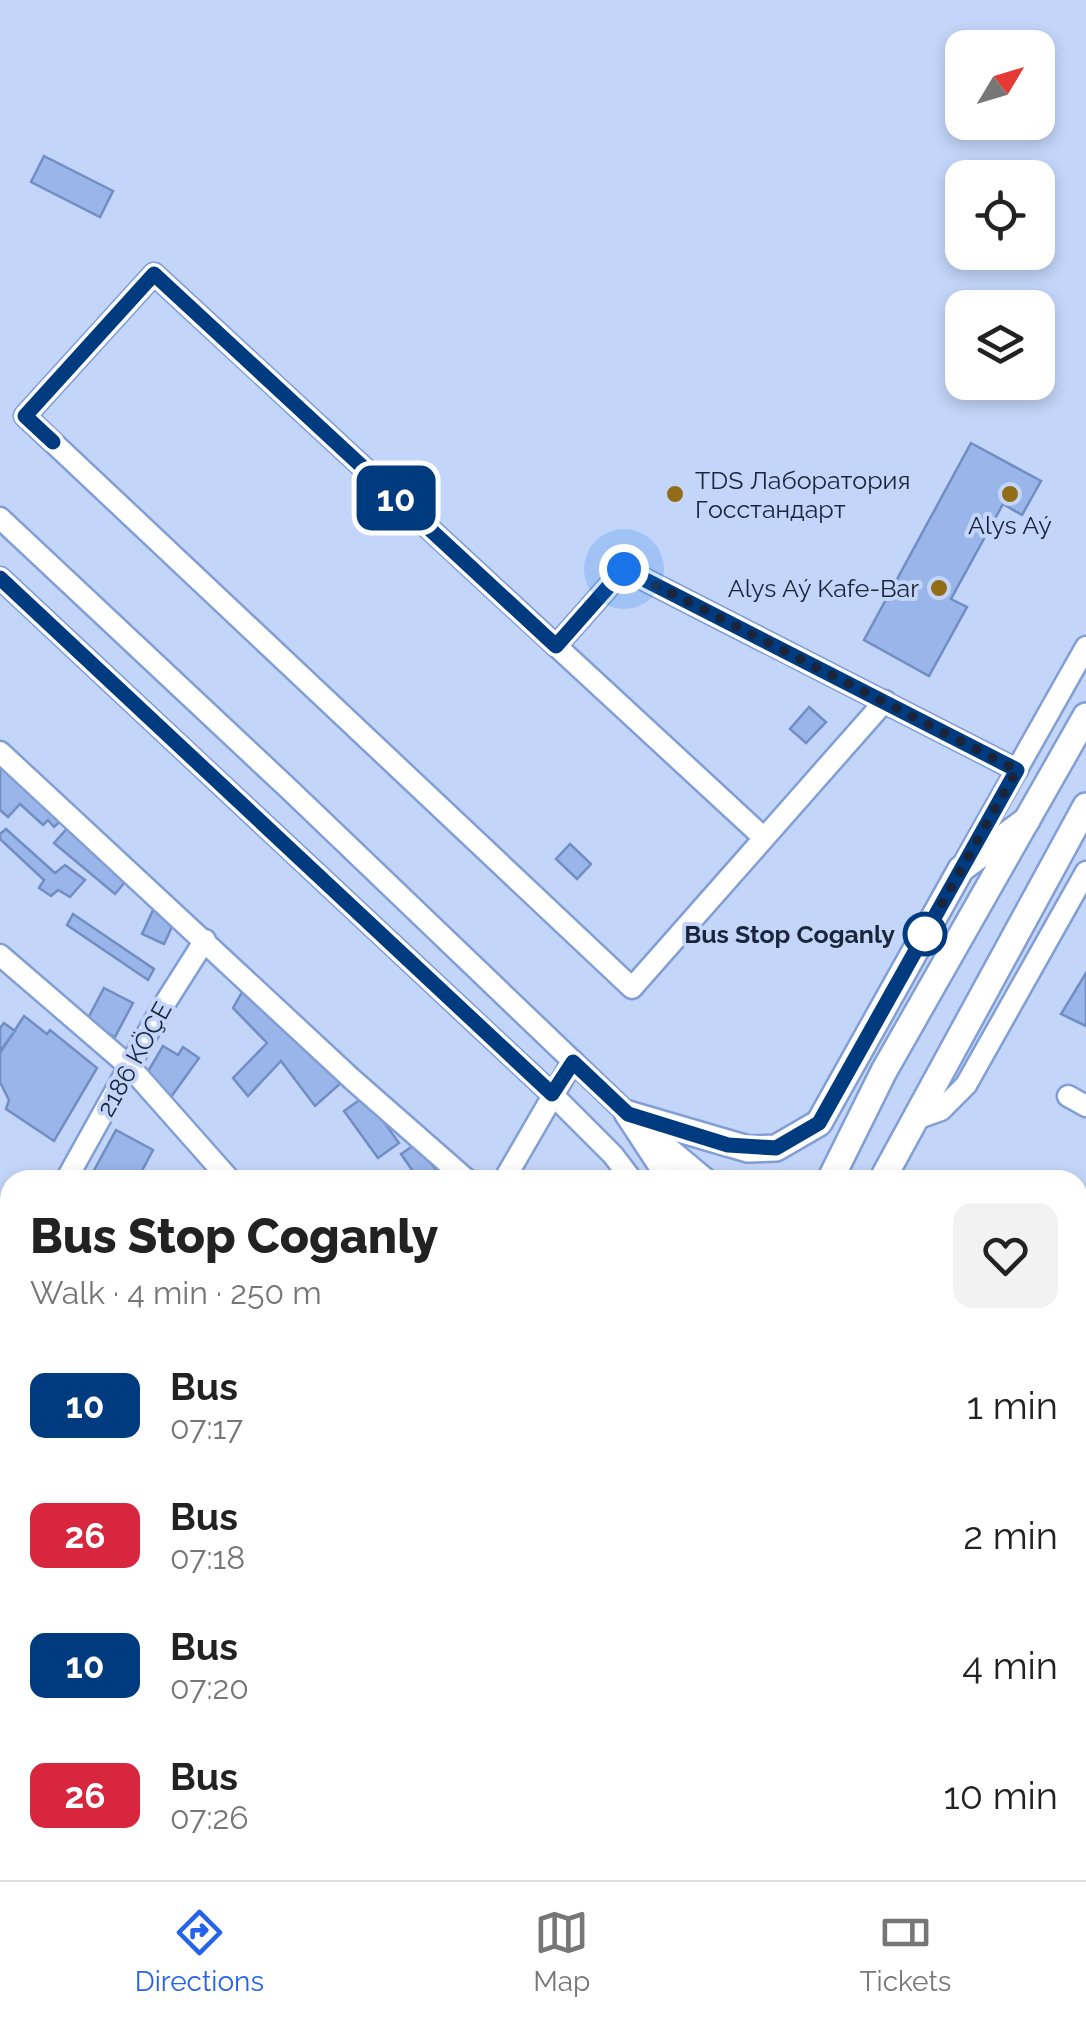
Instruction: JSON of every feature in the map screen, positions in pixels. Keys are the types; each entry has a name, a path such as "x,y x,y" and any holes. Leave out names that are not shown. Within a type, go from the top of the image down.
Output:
{"main road":[{"path":"835,1170 884,1070 1086,716"},
{"path":"887,1170 1086,806"},
{"path":"628,1114 728,1145 776,1148 819,1123 961,869 1028,820"},
{"path":"884,1070 885,1005"},
{"path":"628,1114 665,1170"}],"street":[{"path":"764,838 154,274 25,416 632,988 885,701"},
{"path":"0,518 628,1114 695,1170"},
{"path":"556,646 624,569 1017,770"},
{"path":"0,578 552,1094 624,1170"},
{"path":"961,869 1086,647"},
{"path":"0,752 353,1080 456,1170"},
{"path":"912,1120 941,1110 966,1085 1086,872"},
{"name":"2186 KÖÇE","path":"72,1170 204,940"},
{"path":"0,955 130,1067 221,1170"},
{"path":"510,1170 573,1062"}],"building":[{"path":"44,156 113,191 100,217 31,182"},
{"path":"971,443 1041,481 1022,515 1003,504 951,599 967,607 929,676 864,640"},
{"path":"809,707 826,722 806,743 790,729"},
{"path":"5,761 65,817 54,827 48,820 43,825 20,804 8,817 0,810 0,766"},
{"path":"71,824 131,875 115,894 54,843"},
{"path":"6,829 55,873 65,865 85,880 70,897 58,890 51,896 39,888 44,880 0,839"},
{"path":"570,844 591,864 577,879 556,859"},
{"path":"155,906 177,916 164,944 142,934"},
{"path":"73,914 154,969 148,980 67,925"},
{"path":"1086,973 1086,1026 1061,1014"},
{"path":"246,985 341,1083 315,1106 281,1061 248,1096 233,1078 267,1043 233,1008"},
{"path":"104,988 133,1003 115,1037 86,1022"},
{"path":"24,1016 47,1034 50,1030 97,1068 54,1141 6,1109 9,1100 0,1082 0,1053"},
{"path":"4,1023 15,1031 0,1051 0,1028"},
{"path":"163,1046 178,1055 183,1047 199,1058 171,1097 147,1073"},
{"path":"365,1096 399,1143 378,1158 344,1111"},
{"path":"116,1130 153,1150 142,1170 94,1170"},
{"path":"417,1143 436,1170 412,1170 401,1154"}],"bus line":[{"name":"10","path":"0,578 552,1094 573,1062 628,1114 748,1149 776,1148 819,1123 1017,770 624,569 556,646 154,274 25,416 53,442"}],"place":[{"name":"TDS Лаборатория Госстандарт","path":"675,494"},
{"name":"Alys Aý","path":"1010,494"},
{"name":"Alys Aý Kafe-Bar","path":"939,588"},
{"name":"Bus Stop Coganly","path":"925,934"}],"route":[{"path":"624,569 1017,770 923,937 925,934"}]}
